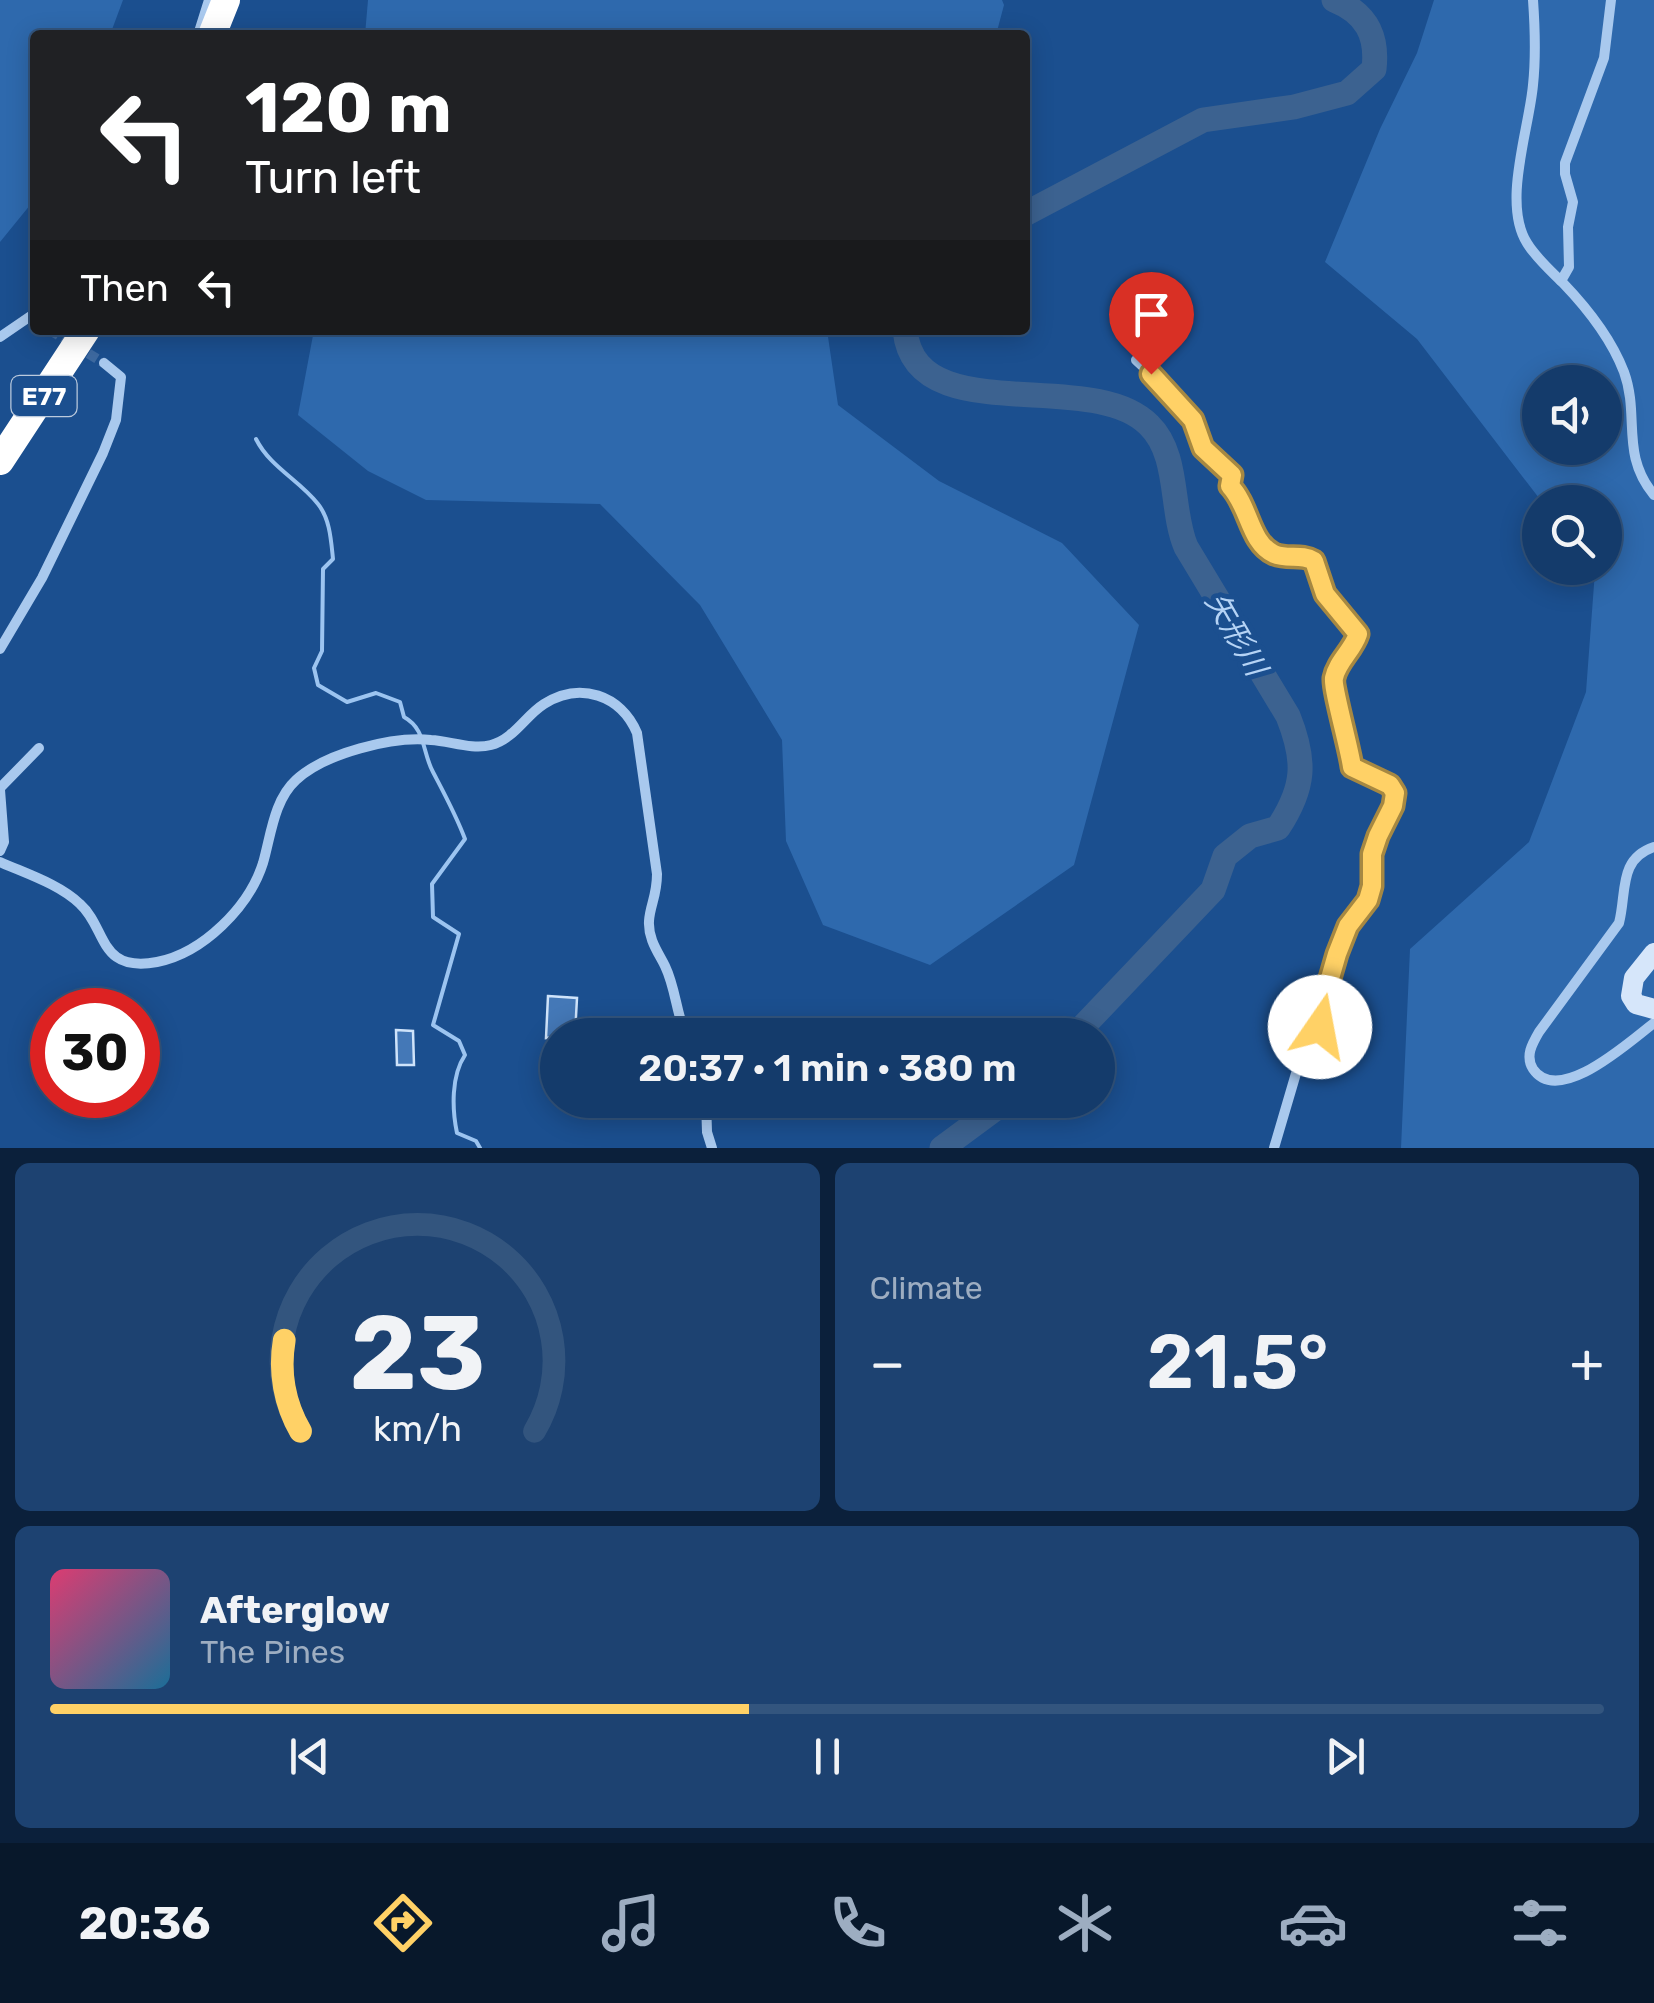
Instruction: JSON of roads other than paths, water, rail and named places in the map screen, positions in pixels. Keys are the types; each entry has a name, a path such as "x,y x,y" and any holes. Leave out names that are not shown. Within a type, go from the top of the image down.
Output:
{"highway":[{"path":"214,30 226,0"},
{"path":"227,30 238,0"},
{"name":"E77","path":"0,441 69,335"},
{"name":"E77","path":"0,461 83,335"}],"main road":[{"path":"1654,953 1634,978 1631,996 1636,1004 1654,1008"}],"street":[{"path":"200,30 209,0"},
{"path":"1534,0 1534,80 1518,171 1518,222 1527,244 1583,304 1620,360 1631,390 1633,460 1654,495"},
{"path":"1561,281 1569,267 1568,228 1574,202 1565,174 1566,163 1604,58 1611,0"},
{"path":"0,337 16,324 30,319"},
{"path":"1136,360 1193,420 1203,448 1232,475 1230,486 1243,500 1250,527 1269,552 1314,561 1325,594 1357,630 1357,640 1334,678 1352,767 1390,785 1395,793 1372,854 1368,900 1348,926 1337,954 1320,1027 1297,1070 1274,1148"},
{"path":"0,649 67,530 116,420 121,377 104,363"},
{"path":"0,862 81,904 103,945 116,956 132,962 154,962 201,942 244,900 256,884 285,792 299,777 384,741 408,738 489,746 504,740 544,704 578,693 610,698 632,720 640,754 657,874 658,895 649,920 652,942 676,993 679,1018"},
{"path":"0,851 4,842 0,789 39,748"},
{"path":"1654,846 1640,852 1626,869 1619,923 1539,1032 1528,1059 1545,1080 1560,1082 1583,1074 1654,1022"},
{"path":"707,1118 712,1148"}],"waterway":[{"name":"矢形川","path":"1030,211 1203,120 1294,107 1347,93 1374,69 1374,46 1362,19 1334,0"},
{"name":"矢形川","path":"907,335 916,361 939,380 971,389 1088,400 1122,408 1149,425 1166,452 1186,547 1288,716 1298,747 1298,786 1278,828 1250,836 1225,856 1213,890 1091,1018"},
{"path":"256,439 269,458 318,504 331,537 333,559 323,569 322,651 314,668 318,685 347,702 376,693 400,702 404,717 420,734 429,764 465,839 432,884 433,917 459,934 433,1025 459,1041 465,1055 455,1083 455,1124 457,1133 476,1141 480,1148"},
{"name":"矢形川","path":"942,1148 983,1118"}],"tunnel":[{"path":"58,335 104,363"}]}
